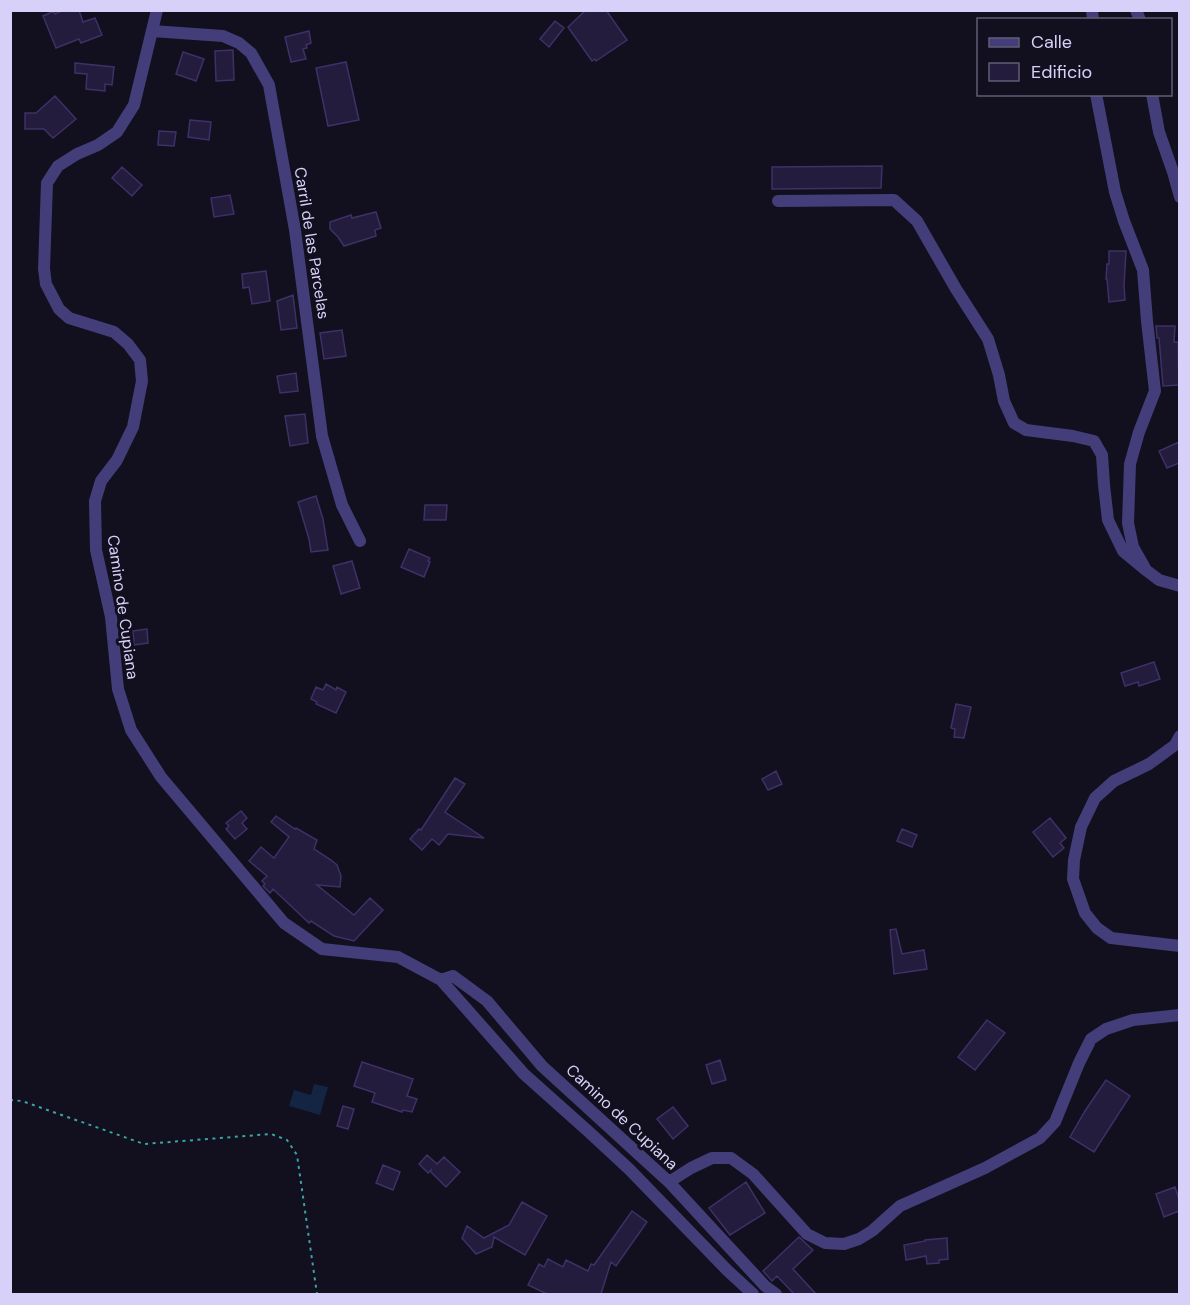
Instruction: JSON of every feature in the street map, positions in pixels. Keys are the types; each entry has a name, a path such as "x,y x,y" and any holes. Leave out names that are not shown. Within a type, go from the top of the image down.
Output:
{"street":[{"name":"Camino de Cupiana","path":"157,10 134,105 117,132 58,166 47,183 44,269 46,284 59,309 69,318 114,332 128,344 140,360 142,381 134,427 117,459 101,481 95,501 96,550 111,617 118,689 132,730 161,777 284,922 322,949 398,957 441,980 524,1074 629,1169 753,1294"},
{"name":"Carril de las Parcelas","path":"152,31 223,36 239,43 250,53 269,85 295,230 322,436 342,505 360,540"},
{"path":"1096,96 1115,192 1143,270 1155,391 1139,432 1130,464 1128,523 1133,547 1146,570"},
{"path":"1152,96 1159,132 1179,197"},
{"path":"778,201 894,200 917,221 988,339 1004,401 1014,423 1026,430 1094,441 1102,455 1108,520 1123,551 1159,580 1179,586"},
{"path":"1179,736 1175,745 1149,764 1114,781 1095,798 1081,826 1074,860 1073,879 1085,913 1096,928 1110,938 1179,946"},
{"name":"Camino de Cupiana","path":"441,980 453,976 487,1001 542,1066 669,1182 765,1286 776,1294"},
{"path":"669,1182 712,1158 731,1158 753,1174 807,1234 825,1243 844,1244 872,1231 900,1206 985,1168 1040,1138 1055,1122 1079,1063 1091,1039 1098,1034 1133,1020 1179,1015"}],"path":[{"path":"10,1100 22,1101 144,1144 271,1134 287,1140 297,1155 317,1294"}],"water":[{"path":"314,1084 328,1087 320,1115 289,1106 294,1090 311,1095"}],"building":[{"path":"64,10 79,10 83,22 95,18 102,35 81,43 79,39 56,48 43,16"},
{"path":"586,10 606,10 627,40 596,61 595,59 592,61 568,27"},
{"path":"555,21 564,28 549,47 540,39"},
{"path":"309,31 311,43 303,49 306,59 291,62 285,37"},
{"path":"233,50 234,80 216,81 215,51"},
{"path":"183,52 204,59 196,81 176,74"},
{"path":"346,62 359,120 328,126 316,68"},
{"path":"75,63 114,67 112,85 105,84 105,91 86,89 87,74 75,73"},
{"path":"55,96 76,119 53,138 44,129 25,129 25,113 36,113"},
{"path":"190,120 211,122 209,140 188,137"},
{"path":"159,131 176,132 174,146 158,145"},
{"path":"882,166 881,188 772,189 772,167"},
{"path":"122,167 142,185 132,196 112,178"},
{"path":"230,195 234,214 214,217 211,198"},
{"path":"376,212 381,228 375,230 376,236 344,246 330,229 330,222 351,215 352,218"},
{"path":"1109,251 1126,251 1125,300 1109,302 1106,279"},
{"path":"266,271 270,301 252,304 249,287 243,288 242,274"},
{"path":"293,295 297,328 281,330 277,301"},
{"path":"1156,326 1175,326 1174,342 1178,342 1179,385 1163,386"},
{"path":"342,330 346,356 324,359 320,333"},
{"path":"296,373 298,391 280,393 277,376"},
{"path":"305,414 308,443 290,446 285,416"},
{"path":"1179,442 1179,463 1167,468 1159,451"},
{"path":"316,496 323,519 328,550 311,552 298,502"},
{"path":"425,505 447,505 446,520 424,520"},
{"path":"409,549 430,558 424,577 401,567"},
{"path":"352,561 360,588 341,594 333,566"},
{"path":"147,629 148,643 134,645 133,631"},
{"path":"1154,662 1160,679 1139,686 1138,682 1125,686 1121,673"},
{"path":"326,684 336,690 337,687 346,692 336,713 316,704 317,702 311,699 316,687 323,690"},
{"path":"956,704 971,707 964,738 954,737 955,729 951,728"},
{"path":"776,771 782,784 768,790 762,779"},
{"path":"455,778 465,784 445,812 484,838 448,834 439,845 432,839 422,850 410,839 419,829 421,830"},
{"path":"241,811 247,818 242,823 247,829 235,839 226,829 229,826 226,823"},
{"path":"276,816 317,840 314,849 337,865 341,876 340,887 317,885 354,915 370,898 383,910 354,941 334,936 311,921 309,923 273,889 270,893 263,886 265,884 262,881 267,876 249,861 261,847 274,858 289,837 271,822"},
{"path":"1050,818 1066,838 1060,843 1064,848 1053,857 1033,832"},
{"path":"902,829 917,835 912,847 897,841"},
{"path":"896,929 902,954 924,950 927,969 894,974 890,930"},
{"path":"987,1020 1005,1033 975,1070 958,1057"},
{"path":"720,1060 726,1080 712,1084 706,1065"},
{"path":"362,1062 413,1079 407,1096 417,1099 412,1112 403,1110 402,1112 372,1102 375,1093 354,1086"},
{"path":"1106,1080 1130,1096 1094,1152 1070,1137"},
{"path":"343,1106 354,1109 348,1129 337,1126"},
{"path":"673,1107 688,1126 673,1139 657,1119"},
{"path":"427,1155 437,1164 444,1157 460,1172 446,1187 430,1171 428,1173 419,1164"},
{"path":"383,1165 400,1172 393,1190 376,1183"},
{"path":"746,1182 765,1213 730,1235 709,1208"},
{"path":"1175,1187 1179,1199 1179,1211 1164,1217 1156,1194"},
{"path":"522,1202 547,1216 525,1255 494,1237 492,1247 476,1254 462,1238 467,1226 484,1238 509,1225"},
{"path":"632,1211 647,1222 616,1266 611,1262 601,1294 547,1294 528,1285 539,1264 544,1267 548,1259 563,1267 566,1260 588,1271"},
{"path":"799,1237 813,1250 793,1269 816,1294 794,1294 777,1276 772,1281 763,1271"},
{"path":"947,1238 948,1259 939,1260 939,1263 927,1264 926,1256 906,1260 904,1245"}]}
